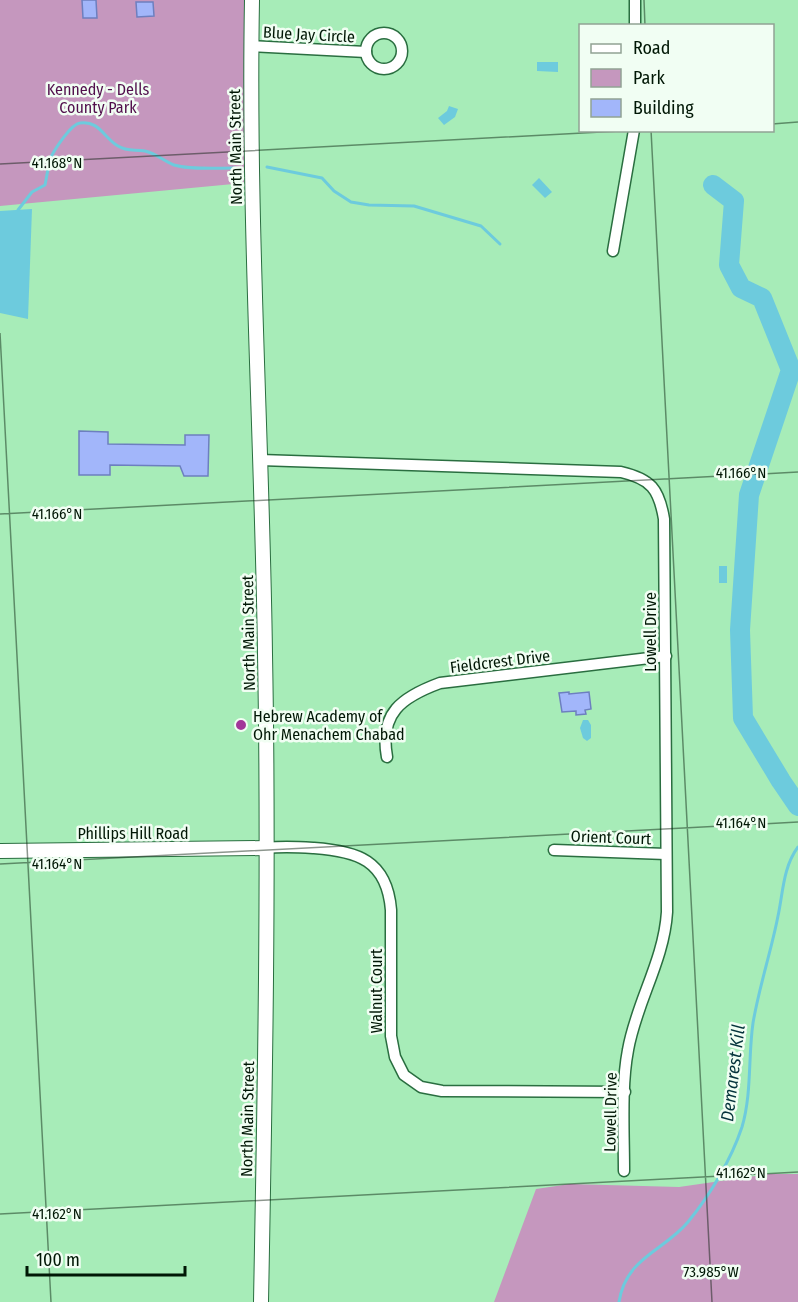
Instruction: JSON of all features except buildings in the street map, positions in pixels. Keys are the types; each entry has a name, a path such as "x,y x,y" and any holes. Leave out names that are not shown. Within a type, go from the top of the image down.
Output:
{"street":[{"name":"North Main Street","path":"252,0 250,127 265,649 267,848 261,1302"},
{"path":"635,0 635,24"},
{"name":"Blue Jay Circle","path":"251,46 366,52"},
{"path":"613,251 634,132"},
{"name":"Lowell Drive","path":"260,460 621,472 638,476 652,486 661,501 664,519 666,656 666,933 627,1050 624,1171"},
{"name":"Fieldcrest Drive","path":"387,757 385,734 391,715 405,701 422,690 440,683 666,656"},
{"name":"Walnut Court","path":"267,848 287,846 343,850 365,860 382,878 389,894 391,910 391,1036 395,1057 404,1076 421,1087 442,1091 625,1092"},
{"name":"Phillips Hill Road","path":"0,851 267,848"},
{"name":"Orient Court","path":"554,850 666,854"}],"green space":[{"name":"Kennedy - Dells County Park","path":"0,0 249,0 244,183 0,206"},
{"path":"770,1174 798,1174 798,1302 494,1302 536,1189 570,1184 679,1187"}],"water":[{"path":"537,62 558,62 558,72 537,71"},
{"path":"449,106 458,109 455,117 444,125 438,118 447,111"},
{"path":"539,178 552,192 545,198 532,185"},
{"path":"32,209 28,319 0,313 0,211"},
{"path":"719,566 727,566 727,583 719,583"},
{"path":"583,720 588,720 591,725 591,738 587,741 583,738 580,728"}],"waterway":[{"path":"18,210 32,192 45,185 53,153 68,132 80,123 97,127 121,148 149,152 174,165 196,168 235,168"},
{"path":"267,167 322,178 334,191 351,202 369,205 414,206 481,226 500,244"},
{"path":"713,185 734,201 729,265 741,288 762,298 791,370 749,495 740,630 743,718 798,806"},
{"name":"Demarest Kill","path":"619,1302 629,1275 647,1256 678,1232 696,1212 719,1177 742,1127 749,1088 753,1023 786,872 798,847"}],"place":[{"name":"Hebrew Academy of Ohr Menachem Chabad","path":"241,725"}]}
